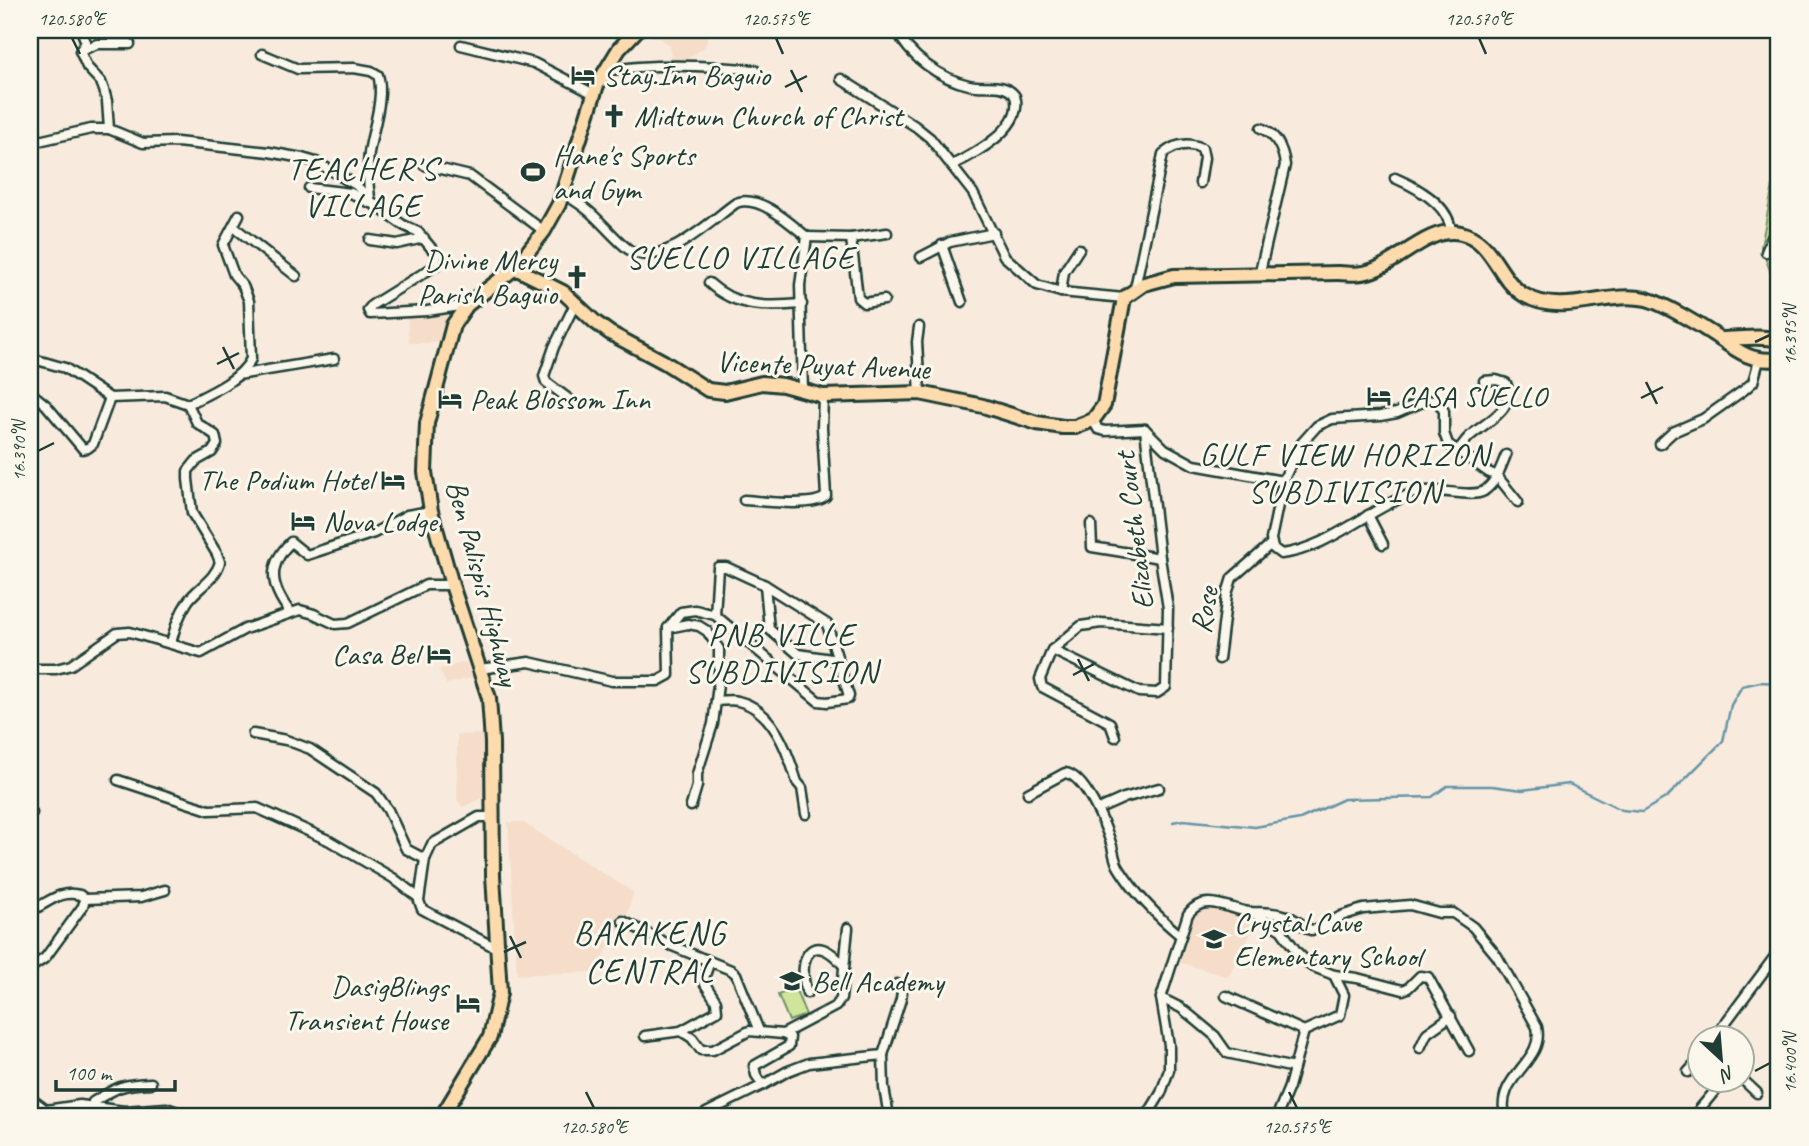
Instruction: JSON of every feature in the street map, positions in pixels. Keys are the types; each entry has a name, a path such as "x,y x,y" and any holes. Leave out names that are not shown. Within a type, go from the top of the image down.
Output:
{"main road":[{"name":"Ben Palispis Highway","path":"442,1116 490,1037 500,993 489,698 430,511 425,472 427,424 451,330 467,305 515,268 544,231 563,193 594,94 604,71 619,48 637,30"},
{"path":"1093,420 1100,412 1107,392 1124,298 1135,288 1174,276 1358,274 1372,271 1428,239 1451,232 1466,234 1477,240 1509,281 1532,299 1545,303 1569,304 1648,299 1671,309 1742,355 1759,360 1779,359"},
{"name":"Vicente Puyat Avenue","path":"515,268 555,287 576,302 595,323 708,390 725,392 762,383 783,385 823,396 920,393 983,406 1052,426 1075,427 1093,420"},
{"path":"1720,339 1746,340 1758,337 1779,340"}],"street":[{"path":"80,51 86,42 81,30"},
{"path":"897,30 900,38 916,56 933,69 971,85 1008,89 1015,96 1015,113 1003,132 968,158 952,165"},
{"path":"80,51 97,44 130,44"},
{"path":"461,45 534,63 594,94"},
{"path":"80,51 87,67 101,82 104,90 109,130"},
{"path":"262,54 298,69 354,68 379,75 377,122 369,151 367,179 370,198"},
{"path":"604,71 675,65 755,70"},
{"path":"841,79 923,132 952,165 979,205 1004,256 1037,285 1061,292 1124,298"},
{"path":"1259,276 1285,165 1282,148 1268,130 1261,128"},
{"path":"30,143 91,129 109,130 143,143 177,142 302,158 316,162 356,184 376,206"},
{"path":"1135,288 1163,153 1179,145 1192,144 1202,148 1204,158 1200,183"},
{"path":"424,165 470,176 544,231"},
{"path":"1395,178 1416,188 1445,212 1451,223 1451,232"},
{"path":"309,188 351,194 376,206 418,232 435,251 435,266 372,305 368,312 375,315 467,305"},
{"path":"563,193 592,213 627,248 640,254 662,253 677,246 736,203 745,200 761,204 807,237 851,238 887,233"},
{"path":"188,404 248,366 251,349 247,293 234,275 223,250 224,240 239,215"},
{"path":"1766,252 1779,221"},
{"path":"233,227 296,276"},
{"path":"921,257 958,240 994,233"},
{"path":"803,391 800,285 807,237"},
{"path":"370,240 397,244 424,238"},
{"path":"851,238 858,298 864,303 884,300"},
{"path":"943,246 962,302"},
{"path":"1061,292 1064,272 1079,249"},
{"path":"709,283 737,302 763,306 802,304"},
{"path":"570,400 546,382 544,373 576,302"},
{"path":"919,327 917,342 920,393"},
{"path":"30,358 77,374 110,398 165,396 188,404 197,423 215,435 217,444 212,452 195,461 188,471 187,479 192,513 220,562 211,579 188,601 177,619 171,643"},
{"path":"235,376 334,359"},
{"path":"1660,444 1673,432 1703,419 1744,390 1753,382 1759,360"},
{"path":"1458,451 1469,436 1498,414 1507,402 1506,383 1484,381"},
{"path":"30,392 46,405 83,449 93,443 110,398"},
{"path":"744,500 818,501 826,496 821,428 823,396"},
{"path":"1506,455 1497,476 1487,489 1478,493 1422,490 1293,552 1277,552 1271,544 1283,481 1300,445 1309,433 1325,421 1389,414 1427,400 1440,403 1444,411 1444,433 1448,444 1497,476 1518,502"},
{"path":"1093,420 1098,429 1105,431 1145,429 1165,449 1194,465 1283,481"},
{"name":"Elizabeth Court","path":"1052,650 1081,626 1090,624 1168,628 1168,608 1145,429"},
{"path":"290,612 277,594 274,575 279,554 291,542 307,555 363,538 407,515 430,511"},
{"path":"1368,515 1383,544"},
{"path":"1091,524 1093,547 1160,558"},
{"name":"Rose","path":"1219,659 1227,594 1232,578 1271,544"},
{"path":"480,669 529,662 612,681 658,681 669,675 668,628 681,612 695,610 715,615 818,701 848,699 827,624 765,585 726,567 718,567 715,615"},
{"path":"30,668 56,669 71,665 117,633 130,632 201,653 245,629 290,612 307,611 335,624 348,624 426,585 452,585"},
{"path":"765,585 769,629 798,654 838,660"},
{"path":"668,628 688,624 699,626 718,644 720,670 713,724 697,774 697,786 691,806"},
{"path":"1115,737 1110,723 1042,687 1040,679 1052,650 1139,692 1157,693 1166,687 1168,628"},
{"path":"716,701 738,701 755,709 773,724 802,788 806,814"},
{"path":"253,734 286,740 310,749 376,793 388,810 406,849 425,859"},
{"path":"1028,793 1059,775 1069,773 1075,777 1097,810 1118,868 1148,905 1181,936"},
{"path":"118,780 209,810 257,808 328,840 393,878 419,898"},
{"path":"1097,810 1124,798 1159,789"},
{"path":"492,817 479,817 432,844 425,859 419,898 422,909 498,949"},
{"path":"30,911 65,894 80,895 85,900 141,897 165,890"},
{"path":"30,968 45,958 85,900"},
{"path":"1147,1116 1161,1093 1169,1070 1169,1045 1161,998 1188,914 1202,903 1251,912 1276,925 1311,966 1334,975 1403,990 1420,975 1428,977 1469,1051"},
{"path":"1251,912 1274,912 1315,930 1357,910 1410,905 1439,913 1453,913 1468,922 1497,956 1539,1034 1537,1045 1511,1079 1505,1092 1505,1116"},
{"path":"623,921 727,967 736,974 759,1031"},
{"path":"783,1034 833,1009 839,1003 848,928"},
{"path":"807,993 802,974 803,963 804,957 811,950 823,948 844,965"},
{"path":"1724,1024 1779,951"},
{"path":"645,1036 681,1031 711,1015 718,1008 703,981 708,967 705,959"},
{"path":"1226,996 1304,1031 1336,1018 1342,1012 1344,995 1334,975"},
{"path":"889,1116 884,1088 883,1055 901,999 902,992 897,984"},
{"path":"1161,998 1181,1007 1214,1036 1227,1053 1294,1068"},
{"path":"1420,1048 1427,1033 1451,1016"},
{"path":"681,1031 705,1052 749,1031 790,1037 789,1046 754,1066 763,1085"},
{"path":"1277,1116 1304,1031"},
{"path":"706,1113 809,1063 883,1055"},
{"path":"92,1106 93,1102 113,1088 125,1084 151,1083"},
{"path":"1698,1111 1712,1094"},
{"path":"30,1098 46,1110 57,1113 80,1105 124,1111 166,1108 189,1116"}],"shaded area":[{"path":"656,30 702,30 708,38 705,47 681,63 671,59 670,46 652,36"},
{"path":"448,313 439,343 409,343 407,315"},
{"path":"466,662 472,678 446,684 439,669"},
{"path":"485,734 487,796 463,807 457,800 457,735"},
{"path":"508,822 522,822 633,892 628,913 595,972 517,975"},
{"name":"Crystal Cave Elementary School","path":"1210,906 1259,918 1228,977 1171,960 1189,916"}],"green space":[{"path":"1779,170 1779,294 1761,247 1774,180"},
{"path":"795,988 806,1015 789,1021 778,995"}],"waterway":[{"path":"1173,822 1183,820 1255,827 1300,819 1344,799 1432,797 1447,786 1492,786 1522,790 1569,784 1622,810 1642,812 1667,797 1723,741 1731,705 1742,686 1760,682 1779,683"}],"place":[{"name":"Stay.Inn Baguio","path":"583,75"},
{"name":"Midtown Church of Christ","path":"614,116"},
{"name":"Hane's Sports and Gym","path":"533,172"},
{"name":"Divine Mercy Parish Baguio","path":"577,277"},
{"name":"CASA SUELLO","path":"1379,396"},
{"name":"Peak Blossom Inn","path":"450,399"},
{"name":"The Podium Hotel","path":"393,480"},
{"name":"Nova Lodge","path":"303,521"},
{"name":"Casa Bel","path":"439,654"},
{"name":"Crystal Cave Elementary School","path":"1214,939"},
{"name":"Bell Academy","path":"792,981"},
{"name":"DasigBlings Transient House","path":"468,1003"}],"district":[{"name":"TEACHER'S VILLAGE","path":"363,186"},
{"name":"SUELLO VILLAGE","path":"741,257"},
{"name":"GULF VIEW HORIZON SUBDIVISION","path":"1345,472"},
{"name":"PNB VILLE SUBDIVISION","path":"782,652"},
{"name":"BAKAKENG CENTRAL","path":"650,951"}]}
